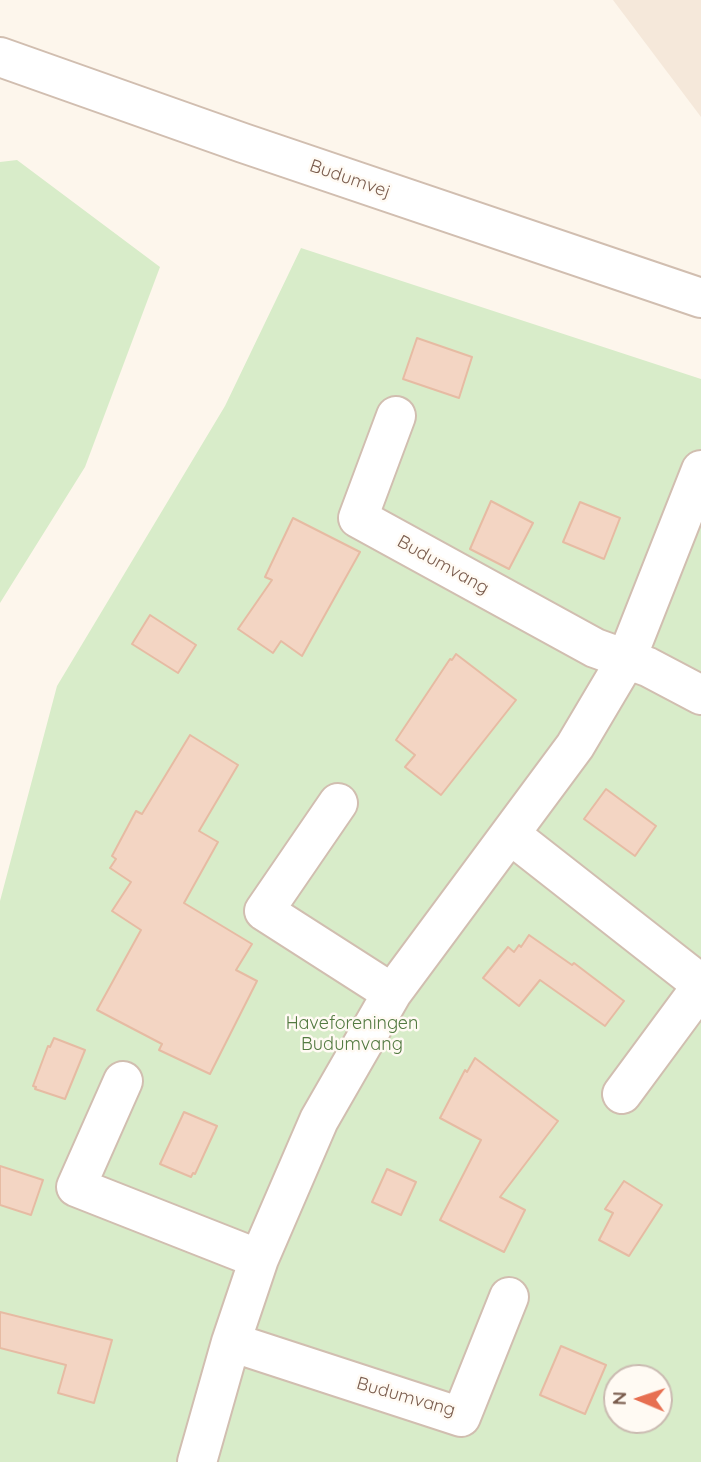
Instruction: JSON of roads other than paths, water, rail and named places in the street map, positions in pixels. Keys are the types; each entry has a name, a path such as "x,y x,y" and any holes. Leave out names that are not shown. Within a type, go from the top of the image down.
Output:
{"street":[{"name":"Budumvej","path":"0,57 701,298"},
{"name":"Budumvang","path":"396,416 358,518 594,648 648,667 701,695"},
{"path":"197,1462 231,1342 259,1258 319,1120 392,993 575,746 626,660 701,470"},
{"path":"338,803 264,911 392,993"},
{"path":"511,835 701,985 622,1094"},
{"path":"123,1082 76,1187 259,1258"},
{"name":"Budumvang","path":"231,1342 461,1417 509,1297"}],"park label":[{"name":"Haveforeningen Budumvang","path":"352,1034"}]}
